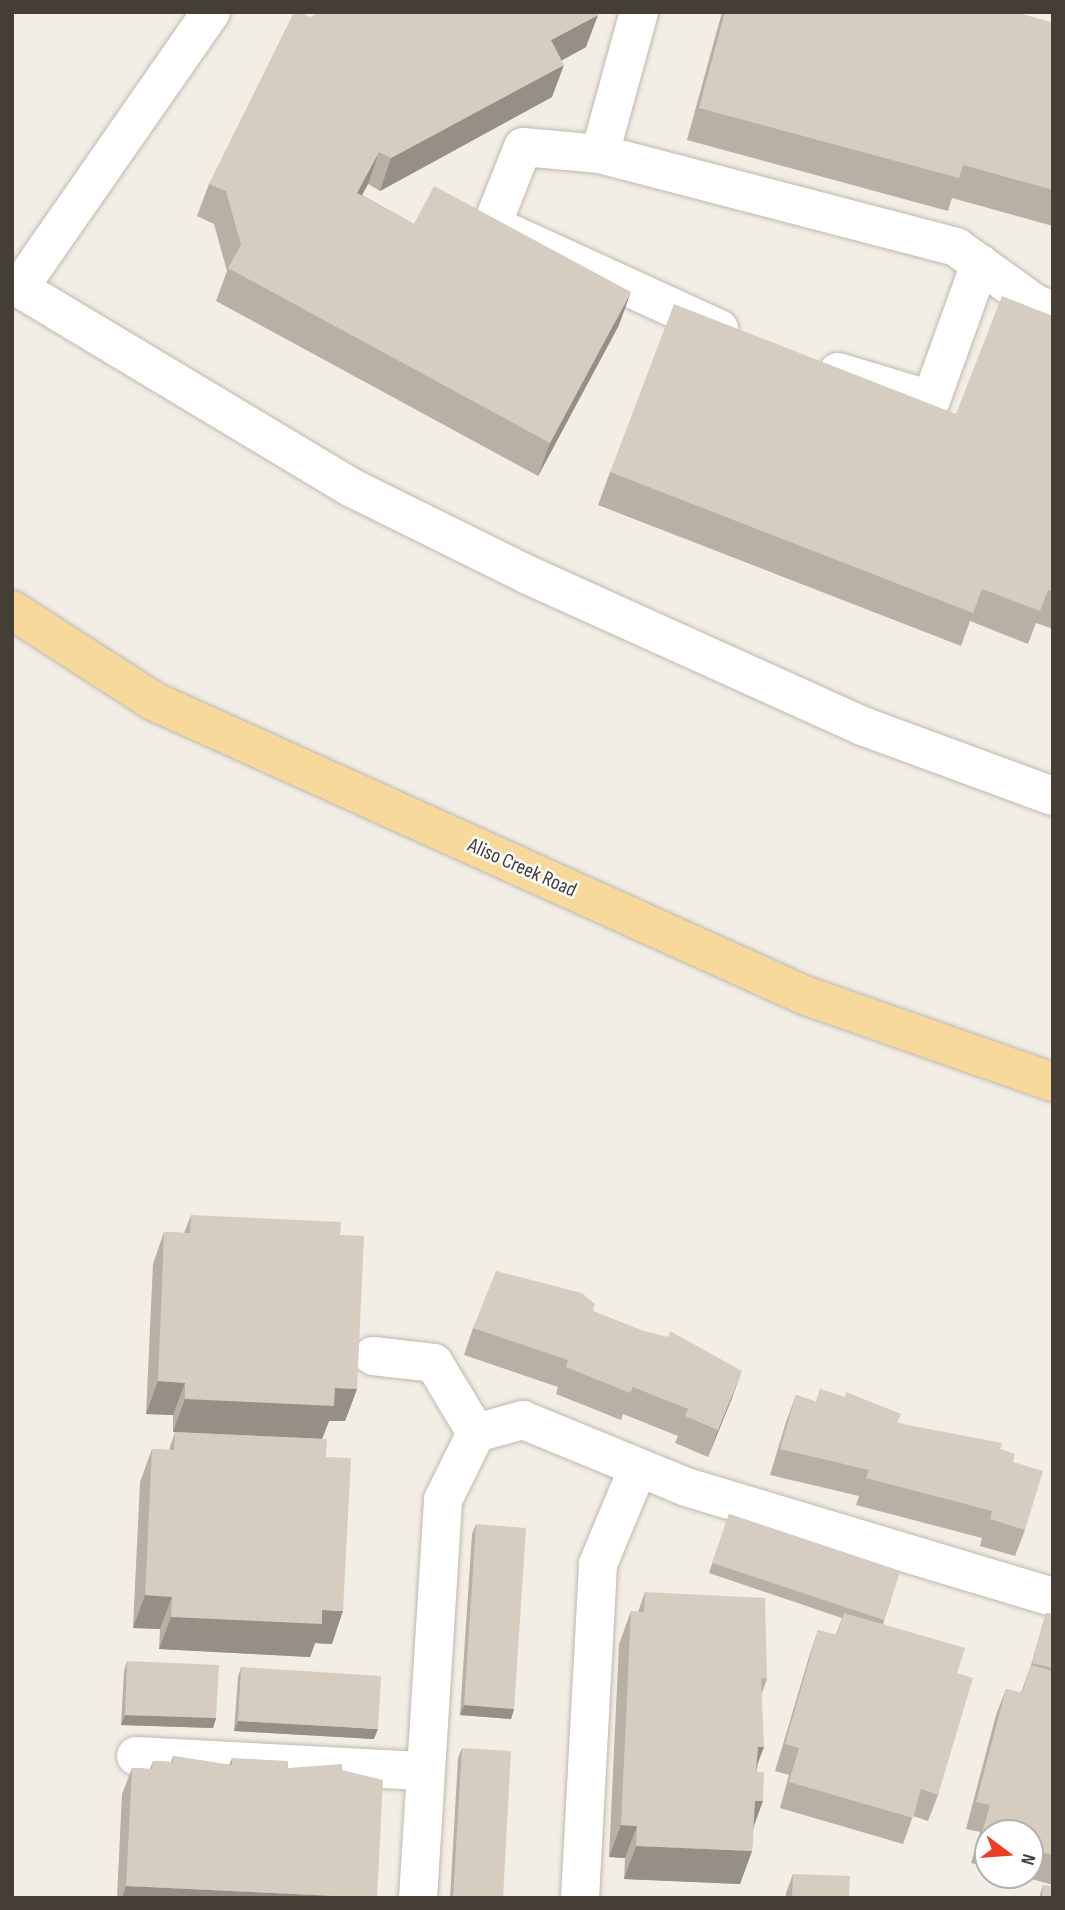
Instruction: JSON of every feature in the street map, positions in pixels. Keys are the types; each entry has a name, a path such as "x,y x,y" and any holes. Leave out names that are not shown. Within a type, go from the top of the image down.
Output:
{"main road":[{"name":"Aliso Creek Road","path":"12,610 153,701 804,995 1053,1082"}],"lane":[{"path":"211,12 19,288 352,488 528,575 865,727 1053,796"},
{"path":"600,154 639,12"},
{"path":"756,345 492,225 523,147 600,154 956,247 1053,310"},
{"path":"806,362 931,400 980,264"},
{"path":"373,1356 434,1363 476,1433"},
{"path":"418,1898 443,1500 476,1433 523,1420 638,1468 1053,1597"},
{"path":"580,1898 598,1564 638,1468"},
{"path":"136,1756 426,1771"}],"building":[{"path":"294,12 310,17 320,12 597,12 598,15 551,40 564,65 391,158 379,152 357,193 414,224 434,186 631,292 550,443 228,268 241,245 226,191 209,184"},
{"path":"725,12 1014,12 1053,23 1053,190 963,165 959,178 699,108"},
{"path":"1002,296 1053,316 1053,592 1048,590 1040,611 982,589 973,613 610,472 674,304 956,414"},
{"path":"191,1215 341,1222 340,1235 364,1236 357,1389 335,1388 334,1406 185,1399 185,1383 158,1381 164,1232 190,1233"},
{"path":"496,1271 582,1293 595,1304 593,1311 644,1331 668,1337 670,1331 742,1371 718,1430 685,1416 688,1409 633,1387 630,1393 566,1367 568,1360 473,1328"},
{"path":"820,1389 845,1397 846,1392 901,1414 897,1423 1002,1443 1000,1449 1015,1454 1013,1462 1043,1471 1025,1530 990,1519 992,1511 866,1478 869,1470 780,1449 796,1395 816,1402"},
{"path":"175,1432 327,1439 326,1457 351,1458 343,1611 322,1610 322,1624 171,1617 172,1597 145,1595 152,1449 174,1450"},
{"path":"729,1514 900,1571 884,1620 712,1563"},
{"path":"476,1524 526,1528 514,1709 464,1705"},
{"path":"645,1592 765,1598 767,1679 761,1678 764,1747 758,1747 756,1772 764,1772 763,1801 755,1801 752,1851 636,1846 637,1826 621,1825 631,1611 644,1612"},
{"path":"844,1613 965,1648 957,1673 973,1678 938,1795 921,1789 913,1818 789,1782 799,1748 785,1744 818,1630 837,1635"},
{"path":"1046,1613 1053,1614 1053,1668 1032,1663"},
{"path":"127,1661 219,1665 216,1718 125,1715"},
{"path":"1031,1665 1053,1671 1053,1855 1044,1853 1044,1819 986,1819 990,1805 976,1802 1006,1689 1022,1693"},
{"path":"241,1667 381,1676 378,1729 238,1721"},
{"path":"462,1748 511,1751 503,1898 453,1898"},
{"path":"173,1756 232,1765 232,1758 288,1761 288,1768 342,1764 342,1770 383,1780 377,1898 126,1886 132,1768 152,1769 153,1761 173,1762"},
{"path":"793,1874 850,1876 849,1898 792,1898"},
{"path":"1044,1885 1053,1886 1053,1898 1042,1898"}]}
